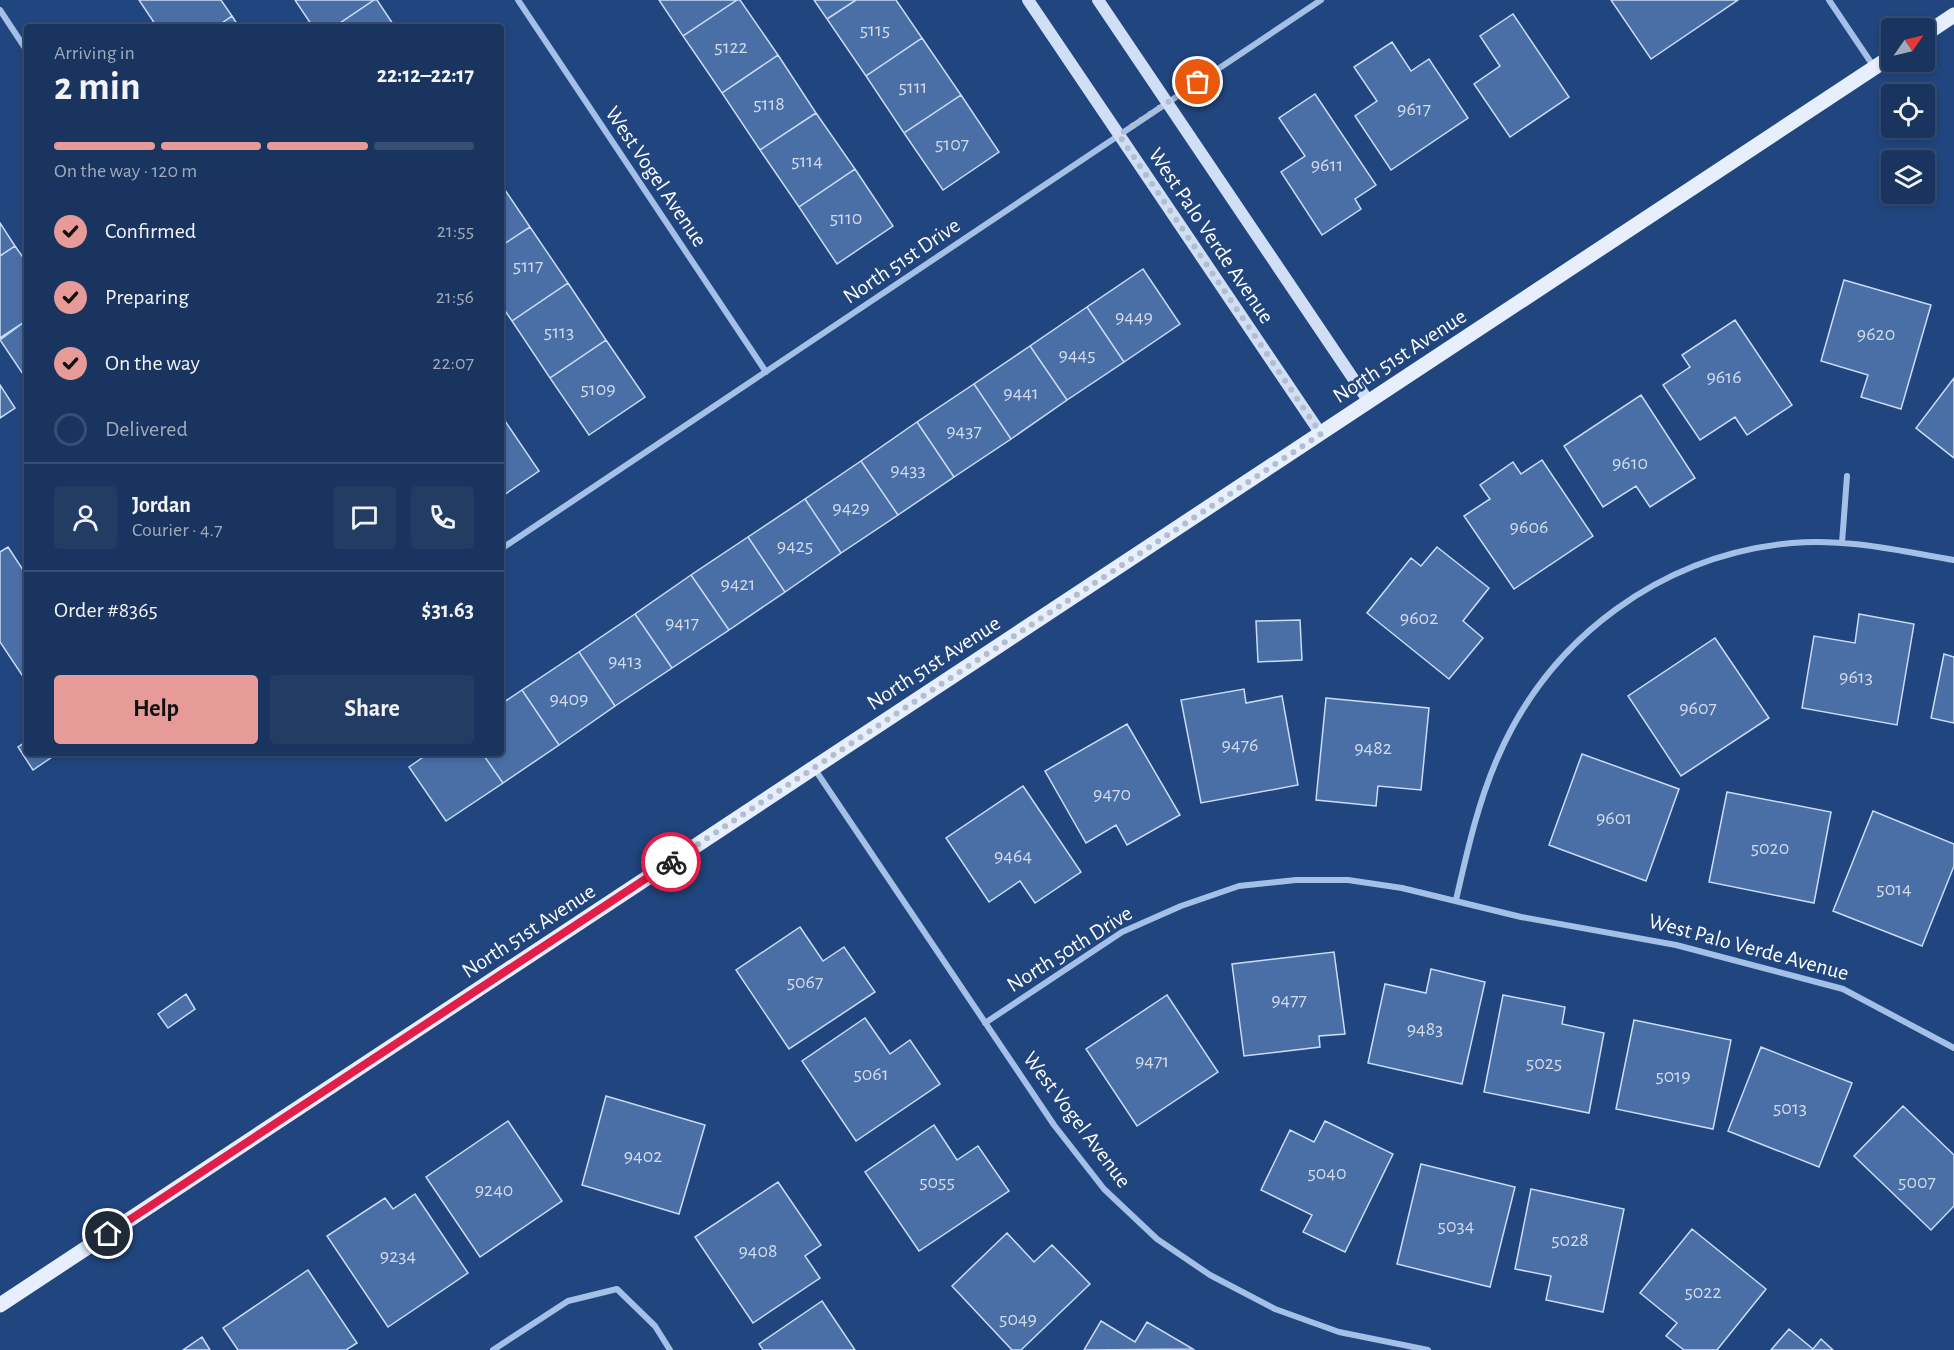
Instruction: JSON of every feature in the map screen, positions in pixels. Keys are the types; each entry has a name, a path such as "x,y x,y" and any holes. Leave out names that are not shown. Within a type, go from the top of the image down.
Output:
{"main road":[{"path":"1935,27 1954,15"},
{"name":"North 51st Avenue","path":"0,1305 1881,63"}],"street":[{"name":"West Vogel Avenue","path":"518,0 766,372"},
{"name":"West Palo Verde Avenue","path":"1028,0 1321,434"},
{"name":"West Palo Verde Avenue","path":"1098,0 1369,402"},
{"name":"North 51st Drive","path":"504,547 1321,0"},
{"path":"1829,0 1874,68"},
{"path":"0,10 24,46"},
{"path":"1842,543 1847,476"},
{"path":"1456,900 1483,798 1498,756 1520,714 1543,679 1590,629 1632,597 1682,570 1735,553 1792,543 1842,543 1954,560"},
{"name":"West Vogel Avenue","path":"814,768 1054,1125 1104,1190 1157,1239 1210,1275 1275,1309 1339,1332 1428,1350"},
{"name":"North 50th Drive","path":"985,1023 1122,932 1181,906 1239,886 1296,880 1348,880 1401,888 1521,917"},
{"name":"West Palo Verde Avenue","path":"1521,917 1676,945 1843,989 1954,1048"},
{"path":"493,1350 568,1301 617,1289 655,1326 670,1350"}],"building":[{"path":"139,0 221,0 232,16 220,24 155,24"},
{"path":"295,0 374,0 338,24 311,24"},
{"path":"377,0 393,24 338,24"},
{"path":"659,0 737,0 683,36"},
{"path":"740,0 778,55 722,93 683,36"},
{"path":"814,0 856,0 827,19"},
{"path":"856,0 896,0 922,38 866,76 827,19"},
{"path":"1611,0 1738,0 1651,59"},
{"path":"1513,14 1569,97 1510,137 1474,84 1500,66 1480,36"},
{"path":"232,16 237,24 220,24"},
{"path":"922,38 961,95 904,133 866,76"},
{"path":"1392,42 1411,71 1429,59 1468,118 1391,170 1355,116 1377,101 1354,67"},
{"path":"778,55 816,113 760,150 722,93"},
{"path":"1315,94 1376,185 1355,199 1361,209 1322,235 1281,172 1305,156 1279,118"},
{"path":"961,95 999,152 943,190 904,133"},
{"path":"816,113 855,169 799,207 760,150"},
{"path":"855,169 893,226 837,264 799,207"},
{"path":"504,188 530,227 504,244"},
{"path":"0,223 15,246 0,256"},
{"path":"530,227 568,283 512,321 504,309 504,244"},
{"path":"15,246 24,259 24,322 0,338 0,256"},
{"path":"1143,269 1180,324 1124,362 1087,307"},
{"path":"1844,280 1931,305 1901,409 1861,397 1868,375 1821,361"},
{"path":"568,283 606,340 550,378 512,321"},
{"path":"1087,307 1124,362 1067,400 1030,346"},
{"path":"1735,320 1792,405 1747,435 1735,417 1700,440 1663,385 1690,367 1682,355"},
{"path":"24,322 24,376 0,340"},
{"path":"606,340 645,397 589,435 550,378"},
{"path":"1030,346 1067,400 1011,439 974,384"},
{"path":"1954,378 1954,458 1916,428"},
{"path":"974,384 1011,439 954,477 917,422"},
{"path":"0,385 15,408 0,418"},
{"path":"1641,395 1695,478 1650,507 1636,486 1603,507 1564,446"},
{"path":"504,419 539,471 504,495"},
{"path":"917,422 954,477 898,515 861,461"},
{"path":"1542,460 1593,536 1514,589 1464,516 1490,499 1480,485 1513,462 1521,474"},
{"path":"861,461 898,515 841,553 805,499"},
{"path":"805,499 841,553 785,592 748,537"},
{"path":"748,537 785,592 729,630 691,575"},
{"path":"8,547 24,571 24,678 0,642 0,552"},
{"path":"1437,547 1489,588 1463,621 1483,638 1449,679 1367,613 1411,558 1421,566"},
{"path":"691,575 729,630 672,668 635,614"},
{"path":"635,614 672,668 615,706 579,652"},
{"path":"1859,614 1914,624 1897,725 1802,708 1814,636 1855,643"},
{"path":"1300,620 1302,660 1258,662 1256,621"},
{"path":"1715,638 1769,718 1681,776 1628,696"},
{"path":"579,652 615,706 559,745 522,690"},
{"path":"1944,654 1954,657 1954,723 1931,718"},
{"path":"1244,689 1246,703 1282,696 1298,785 1201,803 1181,700"},
{"path":"522,690 559,745 503,783 484,756 504,756 504,702"},
{"path":"1326,698 1429,708 1421,790 1378,786 1376,806 1316,800"},
{"path":"1127,724 1180,815 1127,845 1116,825 1086,843 1045,771"},
{"path":"24,743 24,756 54,756 33,770 18,747"},
{"path":"1582,754 1679,789 1646,881 1549,845"},
{"path":"425,756 484,756 503,783 446,821 409,767"},
{"path":"1023,786 1081,872 1035,903 1020,881 989,902 946,838"},
{"path":"1727,792 1831,812 1814,903 1709,882"},
{"path":"1873,811 1954,844 1954,866 1922,946 1833,911"},
{"path":"800,927 823,961 844,947 875,992 789,1049 736,970"},
{"path":"1334,952 1345,1034 1319,1036 1320,1047 1244,1056 1232,964"},
{"path":"1431,969 1485,982 1462,1084 1368,1063 1385,984 1426,993"},
{"path":"186,994 195,1009 168,1028 158,1014"},
{"path":"1167,995 1218,1072 1137,1126 1086,1049"},
{"path":"1503,995 1565,1007 1562,1024 1604,1033 1589,1113 1484,1092"},
{"path":"865,1018 890,1054 910,1040 940,1084 856,1141 802,1061"},
{"path":"1634,1020 1731,1040 1713,1129 1616,1109"},
{"path":"1761,1047 1852,1083 1819,1167 1728,1131"},
{"path":"606,1096 705,1125 679,1214 582,1185"},
{"path":"1903,1106 1954,1155 1954,1206 1931,1230 1854,1156"},
{"path":"508,1121 562,1201 480,1257 426,1177"},
{"path":"1325,1121 1393,1154 1345,1252 1303,1232 1312,1215 1261,1190 1290,1130 1314,1142"},
{"path":"934,1125 957,1160 978,1146 1009,1191 919,1251 865,1172"},
{"path":"1421,1164 1515,1187 1490,1287 1397,1264"},
{"path":"778,1182 821,1245 805,1256 820,1278 753,1323 695,1237"},
{"path":"1531,1189 1624,1209 1603,1312 1546,1300 1551,1276 1515,1269"},
{"path":"415,1194 468,1273 388,1327 327,1236 385,1198 393,1209"},
{"path":"1692,1229 1766,1289 1717,1350 1684,1350 1666,1336 1677,1323 1640,1293"},
{"path":"1007,1233 1034,1262 1052,1245 1090,1284 1021,1350 1012,1350 952,1286"},
{"path":"308,1270 357,1343 346,1350 238,1350 223,1328"},
{"path":"822,1301 855,1350 763,1350 759,1344"},
{"path":"1101,1321 1135,1342 1147,1322 1193,1349 1084,1350"},
{"path":"1789,1329 1813,1349 1821,1339 1833,1350 1771,1350"},
{"path":"202,1337 210,1350 183,1350"}],"way so far":[{"path":"671,862 1321,434 1119,135 1198,82"}],"route":[{"path":"108,1234 671,862"}]}
